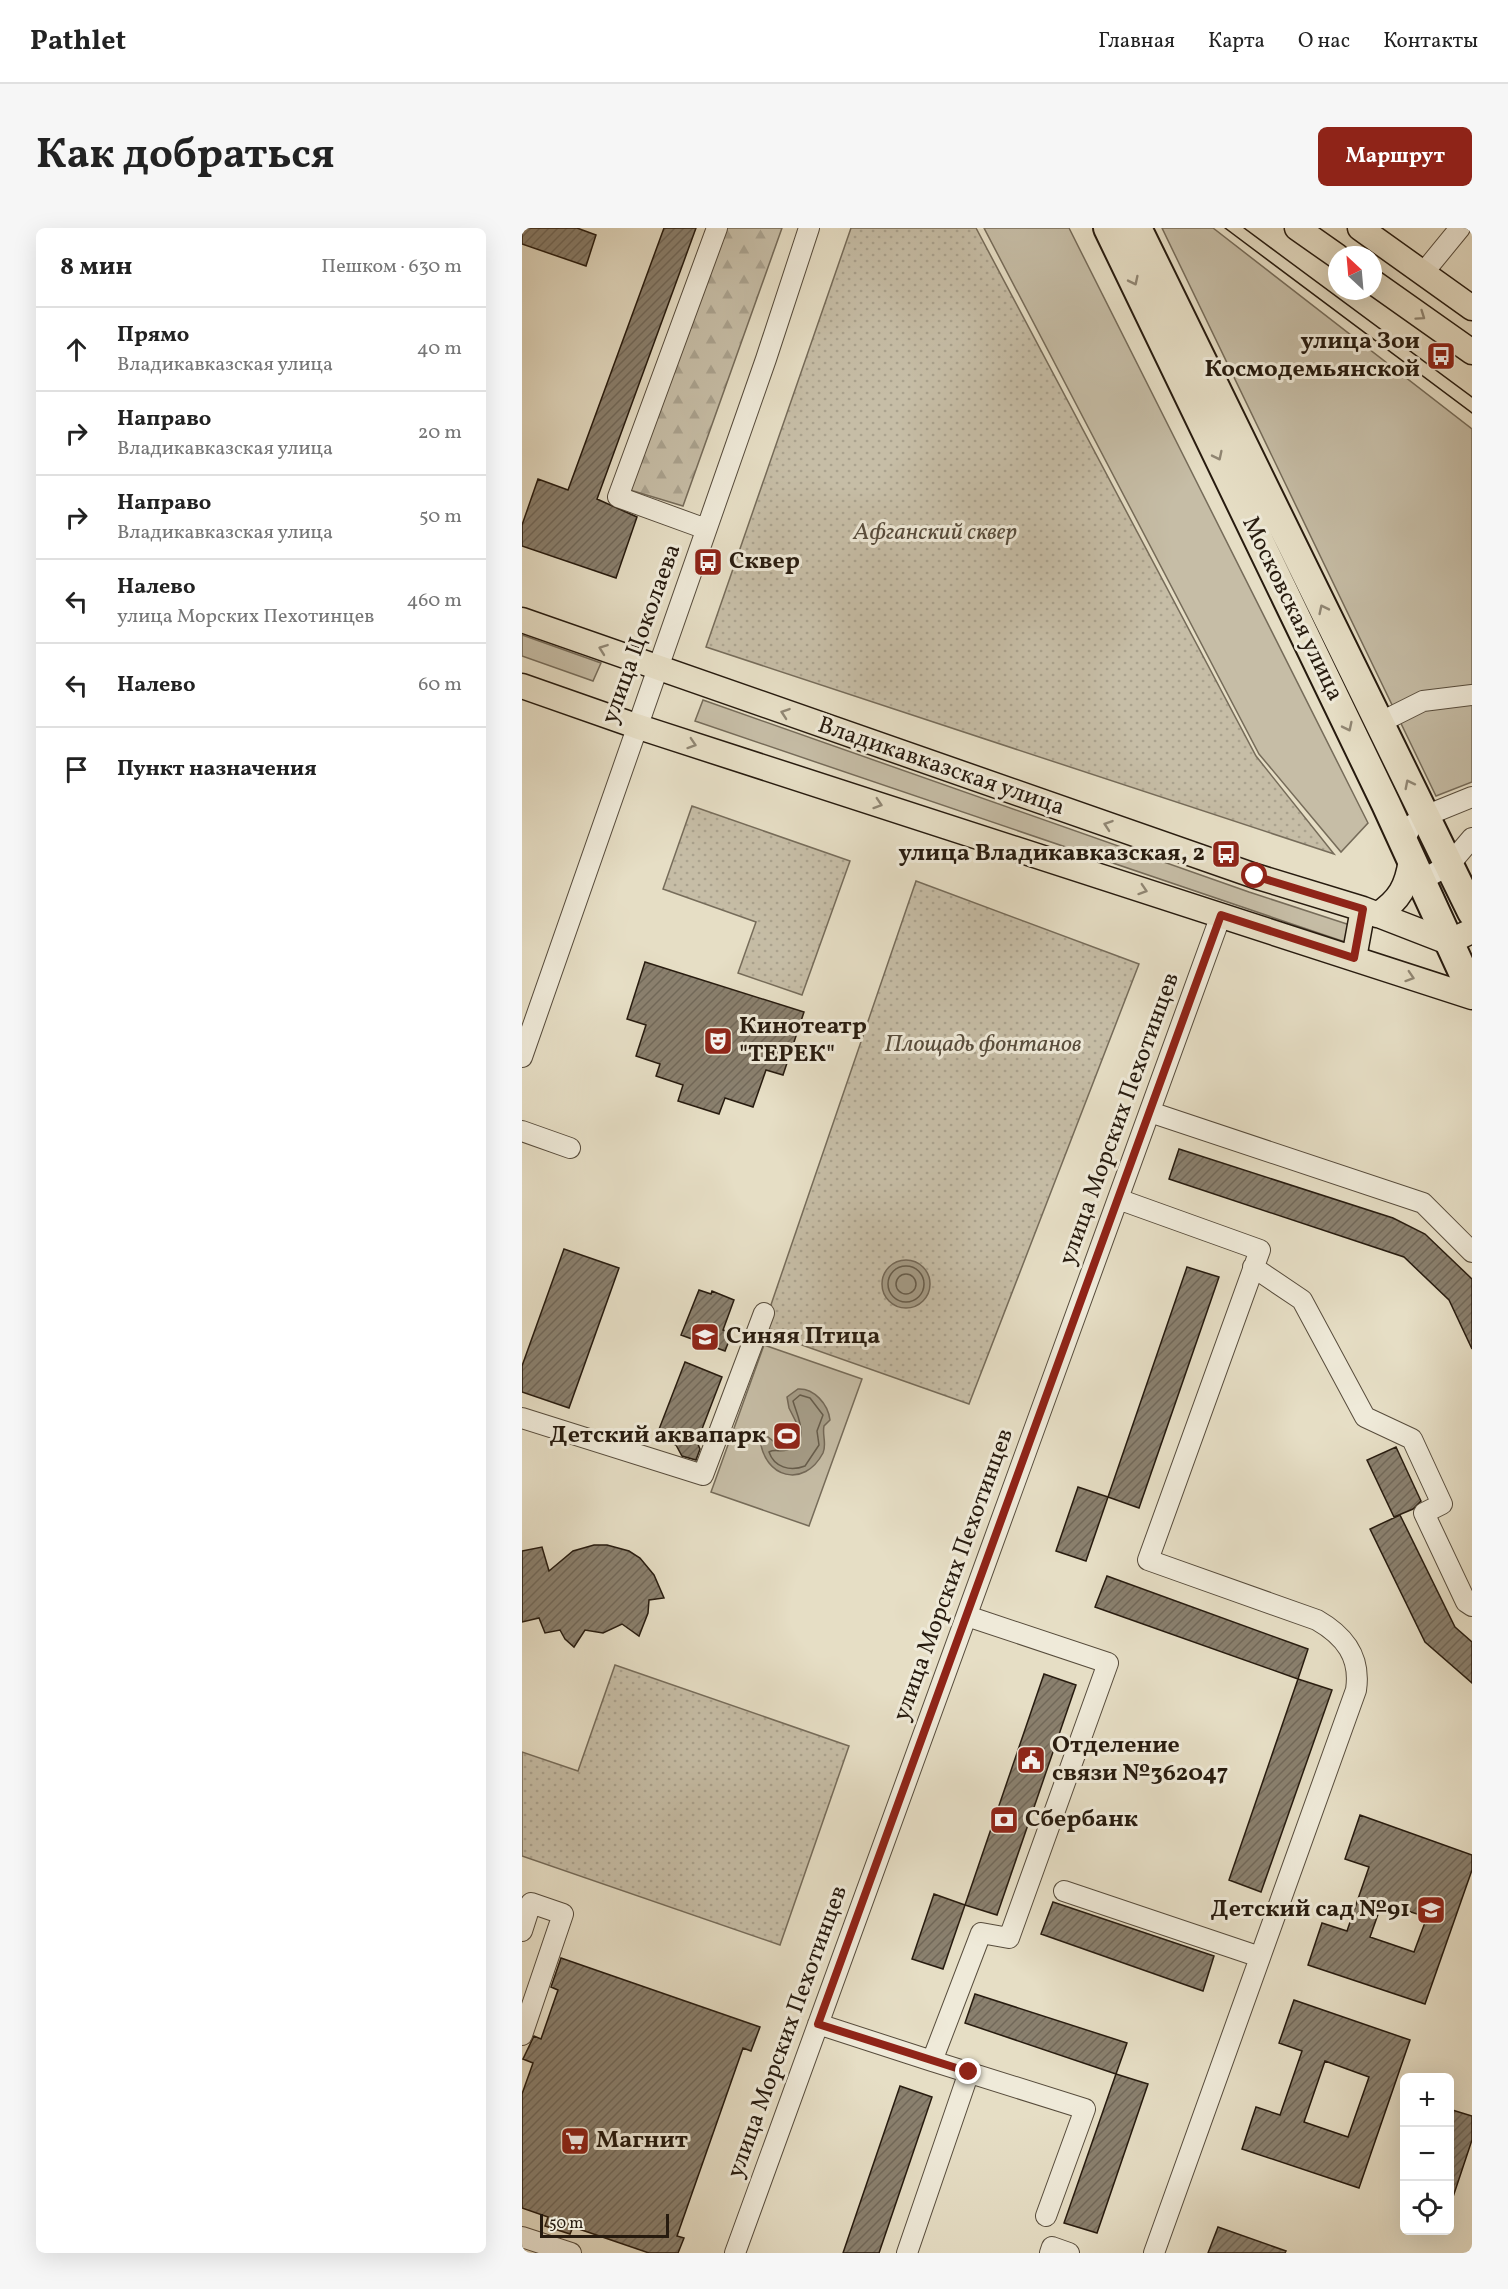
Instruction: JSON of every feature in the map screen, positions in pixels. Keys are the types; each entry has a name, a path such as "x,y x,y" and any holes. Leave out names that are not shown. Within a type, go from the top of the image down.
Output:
{"highway":[{"name":"Московская улица","path":"1108,228 1412,861 1460,936 1472,992"},
{"name":"Московская улица","path":"1137,228 1472,912"}],"main road":[{"path":"1297,228 1328,250"},
{"path":"1360,228 1472,308"},
{"path":"1382,288 1472,352"},
{"name":"Владикавказская улица","path":"522,620 1244,872 1370,912 1460,936"},
{"path":"522,686 636,726 1472,997"},
{"path":"1354,958 1370,912 1392,906 1405,890 1412,861"}],"street":[{"path":"706,529 618,497 717,228"},
{"path":"1424,272 1460,228"},
{"name":"улица Цоколаева","path":"522,1058 706,529 801,230"},
{"path":"1379,723 1423,701 1472,694"},
{"path":"1471,841 1449,865 1412,861 1412,825 1425,816 1472,796"},
{"name":"улица Морских Пехотинцев","path":"735,2253 1221,915"},
{"path":"1150,1112 1423,1203 1472,1252"},
{"path":"522,1131 570,1148"},
{"path":"1118,1199 1260,1250 1148,1560 1317,1620 1332,1629 1348,1645 1356,1660 1358,1675 1356,1690 1154,2253"},
{"path":"1254,1267 1302,1300 1365,1417 1412,1439 1442,1504 1424,1513 1467,1602 1472,1606"},
{"path":"522,1418 704,1475 764,1313"},
{"path":"932,2061 981,1933 1009,1938 1108,1663 967,1616"},
{"path":"1064,1891 1260,1957"},
{"path":"522,1931 531,1903 563,1914 522,2035"},
{"path":"818,2024 1084,2109 1046,2216"},
{"path":"907,2253 969,2072"},
{"path":"522,2237 571,2253"},
{"path":"1050,2253 1052,2247 1069,2253"}],"green space":[{"path":"720,228 782,228 683,506 630,490"},
{"name":"Афганский сквер","path":"851,228 976,228 1256,756 1334,854 706,647"},
{"path":"984,228 1069,228 1368,823 1341,852 1259,754"},
{"path":"1162,228 1213,228 1472,429 1472,782 1436,796"},
{"path":"522,635 601,663 593,681 522,656"},
{"path":"703,700 1249,892 1353,926 1348,943 695,721"},
{"path":"692,806 850,861 802,995 738,973 756,922 663,889"},
{"name":"Площадь фонтанов","path":"916,881 1139,964 969,1404 762,1331"},
{"name":"Детский аквапарк","path":"764,1345 862,1379 809,1526 711,1492"},
{"path":"615,1665 849,1746 780,1945 522,1856 522,1752 578,1771"}],"water":[{"path":"906,1260 923,1267 930,1284 923,1301 906,1308 889,1301 882,1284 889,1267"},
{"path":"798,1389 815,1394 826,1408 830,1420 824,1426 823,1453 815,1464 796,1475 777,1470 769,1463 760,1439 767,1436 779,1446 788,1442 796,1422 789,1408 787,1397"}],"building":[{"path":"522,228 577,228 596,235 586,266 522,244"},
{"path":"664,228 696,228 597,499 637,517 616,578 522,546 522,525 538,479 568,490"},
{"name":"Кинотеатр \"ТЕРЕК\"","path":"645,962 804,1012 783,1075 766,1070 753,1107 725,1098 719,1114 678,1101 683,1085 656,1076 660,1064 636,1056 646,1025 627,1019"},
{"path":"1179,1149 1393,1218 1425,1234 1472,1279 1472,1349 1449,1300 1404,1257 1169,1179"},
{"path":"564,1249 619,1268 569,1408 522,1392 522,1366"},
{"path":"1187,1267 1219,1277 1139,1508 1108,1497"},
{"path":"699,1290 711,1294 712,1291 734,1300 723,1330 732,1333 725,1351 681,1335"},
{"path":"685,1362 722,1377 697,1442 700,1449 696,1460 682,1456 676,1445 656,1437"},
{"path":"1396,1447 1421,1501 1413,1509 1394,1517 1367,1460"},
{"path":"1078,1487 1108,1497 1086,1561 1056,1551"},
{"path":"1400,1515 1455,1627 1472,1642 1472,1683 1425,1642 1370,1529"},
{"path":"594,1545 607,1545 629,1551 640,1558 654,1575 664,1598 649,1600 648,1613 639,1636 622,1624 603,1633 585,1630 574,1647 565,1639 560,1630 545,1633 539,1618 522,1622 522,1551 542,1547 549,1571 573,1551"},
{"path":"1107,1576 1308,1649 1298,1679 1095,1607"},
{"path":"1044,1674 1076,1685 997,1915 965,1905"},
{"path":"1298,1679 1332,1690 1261,1892 1229,1880"},
{"name":"Детский сад №91","path":"1360,1815 1472,1855 1472,1870 1425,2004 1308,1965 1322,1923 1347,1931 1369,1867 1345,1859","holes":["1382,1903 1427,1917 1414,1952 1370,1937"]},
{"path":"934,1894 965,1905 943,1969 912,1959"},
{"path":"1053,1902 1214,1956 1203,1991 1041,1934"},
{"path":"561,1958 760,2027 751,2051 743,2048 677,2236 684,2238 678,2253 649,2253 573,2227 570,2234 545,2226 548,2217 522,2208 522,2094 533,2063 523,2059 534,2036 541,2039 558,1990 551,1987"},
{"path":"975,1994 1127,2043 1116,2074 965,2023"},
{"path":"1294,2000 1410,2040 1359,2188 1242,2149 1256,2107 1280,2115 1302,2051 1279,2043","holes":["1325,2061 1369,2077 1348,2137 1304,2122"]},
{"path":"1116,2074 1148,2084 1097,2233 1064,2223"},
{"path":"900,2086 932,2097 879,2253 843,2253"},
{"path":"1454,2111 1472,2116 1472,2140 1454,2194"},
{"path":"1218,2227 1286,2251 1285,2253 1208,2253"}],"tram line":[{"path":"1225,228 1472,413"},
{"path":"1244,228 1472,397"}],"place":[{"name":"улица Зои Космодемьянской","path":"1441,356"},
{"name":"Сквер","path":"708,562"},
{"name":"улица Владикавказская, 2","path":"1226,854"},
{"name":"Кинотеатр \"ТЕРЕК\"","path":"718,1041"},
{"name":"Синяя Птица","path":"705,1337"},
{"name":"Детский аквапарк","path":"787,1436"},
{"name":"Отделение связи №362047","path":"1031,1760"},
{"name":"Сбербанк","path":"1004,1820"},
{"name":"Детский сад №91","path":"1431,1910"},
{"name":"Магнит","path":"575,2141"}],"route":[{"path":"969,2072 818,2024 1221,915 1354,958 1363,909 1255,876"}]}
